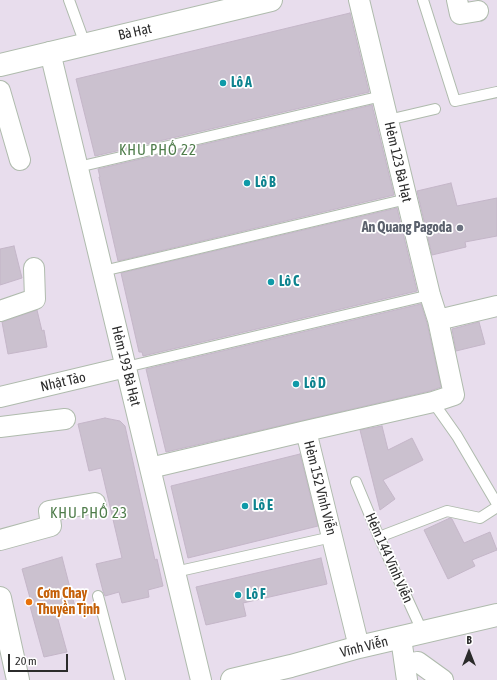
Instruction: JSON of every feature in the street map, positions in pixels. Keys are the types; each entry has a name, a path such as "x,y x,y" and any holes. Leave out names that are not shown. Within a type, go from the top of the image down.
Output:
{"street":[{"name":"Bà Hạt","path":"1,61 50,52 271,0"},
{"name":"Hẻm 123 Bà Hạt","path":"360,0 430,295 438,320 454,395 433,402"},
{"path":"457,0 460,14 478,12"},
{"name":"Hẻm 193 Bà Hạt","path":"50,52 201,680"},
{"path":"0,91 20,160"},
{"path":"0,311 35,299 34,268"},
{"path":"438,320 497,306"},
{"name":"Nhật Tảo","path":"0,397 126,367"},
{"name":"Hẻm 152 Vĩnh Viễn","path":"359,647 306,431 433,402"},
{"path":"0,427 65,419"},
{"path":"150,468 306,431"},
{"path":"0,540 51,526 49,511 95,504 96,507"},
{"path":"1,609 18,680"},
{"name":"Vĩnh Viễn","path":"232,680 291,670 359,647 497,615"},
{"path":"401,638 406,672"},
{"path":"406,672 418,662 443,680"}],"lane":[{"path":"69,0 85,44"},
{"path":"423,0 455,101 497,92"},
{"path":"78,167 382,96"},
{"path":"388,120 435,108"},
{"path":"103,271 407,199"},
{"path":"126,367 430,295"},
{"path":"433,402 457,436 497,504"},
{"name":"Hẻm 144 Vĩnh Viễn","path":"356,482 379,537 423,633"},
{"path":"379,537 447,512 480,518 497,508"},
{"path":"175,572 332,537"},
{"path":"98,596 120,680"}],"building":[{"name":"Lô A","path":"350,13 369,92 95,156 76,79"},
{"name":"Lô B","path":"372,105 394,195 118,261 98,169"},
{"path":"451,183 457,206 497,198 497,236 465,242 466,247 432,255 417,191"},
{"name":"Lô C","path":"397,208 417,291 143,356 142,352 139,352 121,273"},
{"path":"14,246 22,278 0,285 0,249"},
{"name":"Lô D","path":"421,304 427,323 441,387 430,391 166,452 146,369"},
{"path":"37,310 42,331 44,330 47,347 8,354 2,322"},
{"path":"479,322 485,344 456,351 452,329"},
{"path":"105,418 120,421 125,426 155,560 157,559 163,586 148,590 149,597 122,603 119,592 105,596 96,564 122,558 101,468 89,471 78,424"},
{"path":"382,426 388,450 412,438 423,460 383,480 395,499 380,510 360,430"},
{"name":"Lô E","path":"300,454 318,526 188,558 171,486"},
{"path":"450,518 452,519 464,543 490,532 497,550 472,560 475,566 448,579 424,530"},
{"path":"62,557 76,611 57,616 67,652 44,657 28,599 30,598 22,569"},
{"name":"Lô F","path":"321,558 327,584 243,603 246,616 206,625 196,587"}],"place":[{"name":"Lô A","path":"223,83"},
{"name":"Lô B","path":"247,183"},
{"name":"An Quang Pagoda","path":"460,228"},
{"name":"Lô C","path":"271,282"},
{"name":"Lô D","path":"296,384"},
{"name":"Lô E","path":"245,506"},
{"name":"Lô F","path":"238,595"},
{"name":"Cơm Chay Thuyền Tịnh","path":"29,602"}],"district":[{"name":"KHU PHỐ 22","path":"158,150"},
{"name":"KHU PHỐ 23","path":"89,513"}]}
